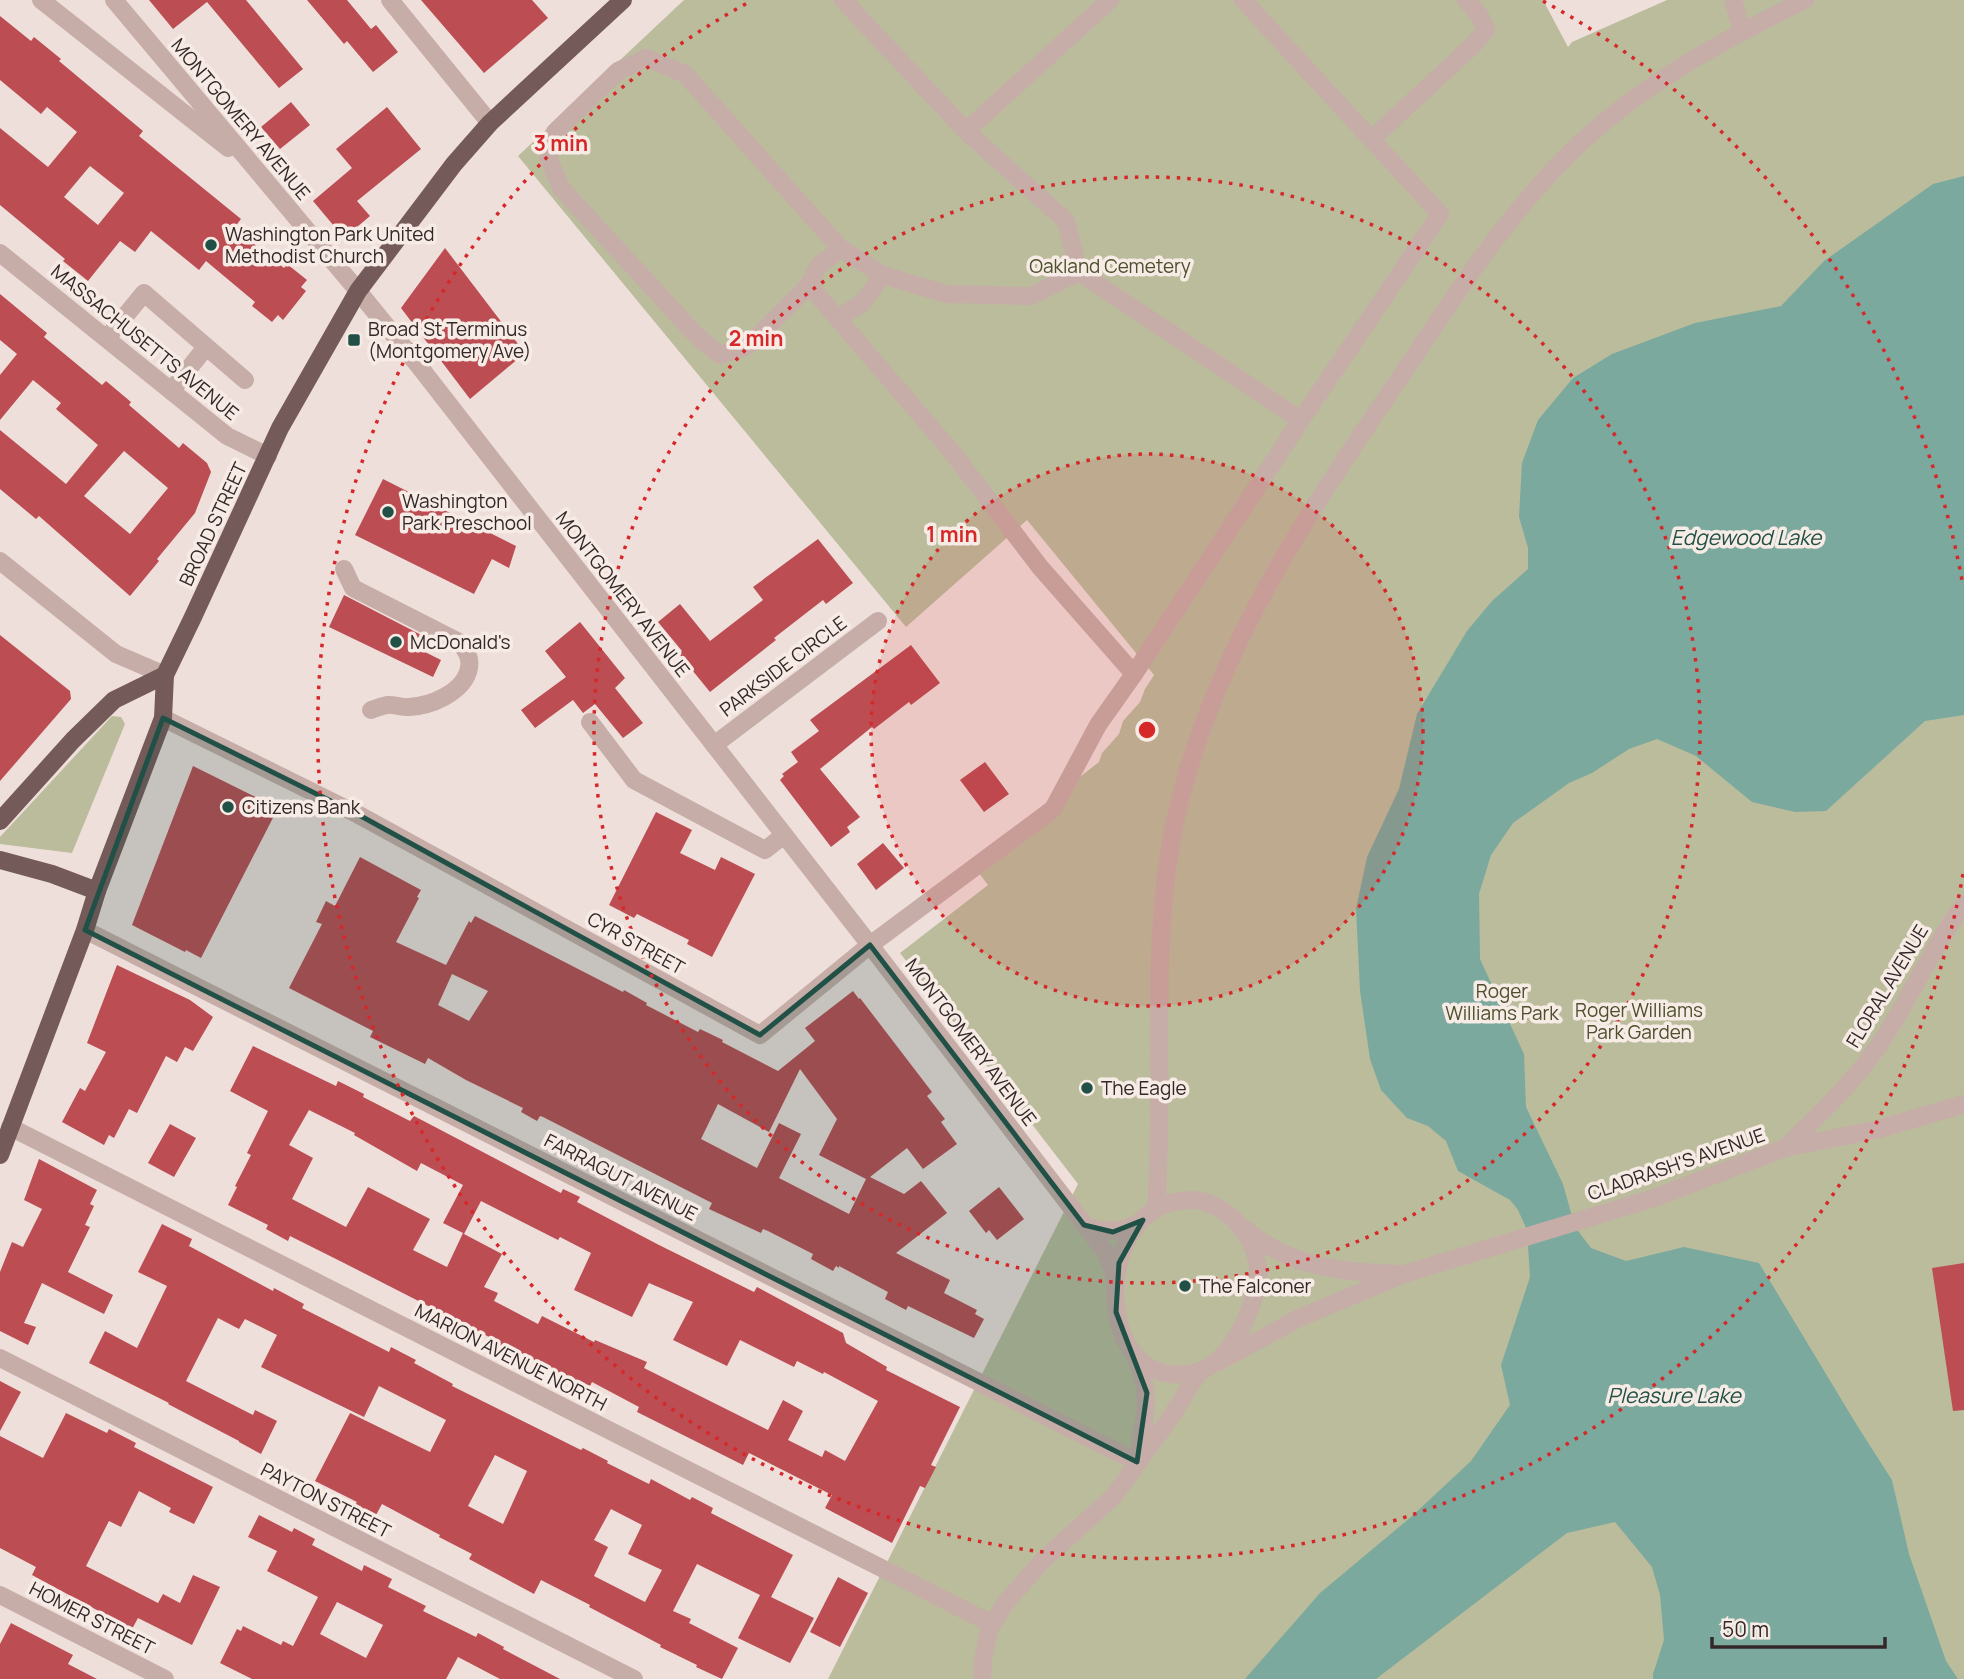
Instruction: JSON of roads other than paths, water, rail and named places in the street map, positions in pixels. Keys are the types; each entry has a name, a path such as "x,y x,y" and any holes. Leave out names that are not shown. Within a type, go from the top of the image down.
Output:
{"main road":[{"name":"BROAD STREET","path":"0,1155 163,718 165,675 280,428 358,291 454,164 490,123 623,0"},
{"path":"0,821 73,740 114,700 165,675"},
{"path":"0,860 52,874 97,891"}],"street":[{"path":"41,0 259,173"},
{"name":"MONTGOMERY AVENUE","path":"114,0 358,291 488,454 870,945 1108,1257 1116,1280"},
{"path":"390,0 490,123"},
{"path":"844,0 966,131 1066,221 1079,272 1301,419"},
{"path":"966,131 1110,0"},
{"path":"809,285 952,452 1040,567 1134,674 1301,419 1440,214 1243,0"},
{"path":"1371,140 1486,30 1480,16 1466,0"},
{"path":"1733,0 1742,32"},
{"path":"1137,1462 1147,1394 1144,1376 1121,1331 1116,1312 1116,1280 1125,1245 1149,1214 1159,1170 1159,954 1172,840 1178,809 1201,733 1245,629 1294,540 1349,453 1455,296 1532,193 1571,152 1615,114 1687,62 1805,0"},
{"path":"841,249 818,267 809,285 748,346 720,355 696,335 561,188 548,156 555,132 618,71 646,58 685,74 841,249 883,275 946,294 1031,296 1079,272"},
{"name":"MASSACHUSETTS AVENUE","path":"0,253 227,436 268,456"},
{"path":"838,318 862,303 883,275"},
{"path":"107,338 144,293 244,380"},
{"path":"171,391 206,347"},
{"path":"0,561 116,654 165,675"},
{"path":"344,569 353,588 459,642 466,650 470,662 468,674 459,687 448,695 427,704 409,707 387,705 371,710"},
{"name":"PARKSIDE CIRCLE","path":"714,745 878,621"},
{"name":"CYR STREET","path":"163,718 359,815 761,1035 870,945 1053,809 1098,724 1134,674"},
{"path":"590,722 634,780 765,850 784,835"},
{"name":"FLORAL AVENUE","path":"1785,1148 1838,1097 1877,1048 1943,934 1964,904"},
{"name":"FARRAGUT AVENUE","path":"85,930 1137,1462"},
{"name":"CLADRASH'S AVENUE","path":"1218,1362 1299,1318 1404,1274 1654,1198 1785,1148 1879,1129 1964,1104"},
{"name":"MARION AVENUE NORTH","path":"10,1127 992,1624"},
{"path":"1084,1226 1113,1232 1130,1227 1175,1201 1195,1200 1214,1205 1228,1213 1250,1242 1258,1279 1242,1326 1218,1362 1199,1372 1178,1375 1160,1372 1139,1360 1129,1347"},
{"name":"CLADRASH'S AVENUE","path":"1228,1213 1266,1245 1301,1262 1338,1271 1404,1274"},
{"name":"PAYTON STREET","path":"0,1358 634,1679"},
{"path":"982,1679 984,1653 992,1624 1007,1601 1028,1576 1114,1496 1199,1372"},
{"name":"HOMER STREET","path":"0,1595 165,1679"}],"water":[{"name":"Edgewood Lake","path":"1964,176 1964,715 1925,721 1826,811 1795,812 1752,802 1696,756 1657,739 1629,749 1592,773 1569,783 1513,823 1491,855 1479,894 1480,959 1524,1054 1526,1107 1563,1184 1575,1227 1591,1248 1626,1261 1684,1247 1759,1263 1892,1480 1909,1554 1946,1661 1958,1679 1653,1679 1664,1640 1660,1595 1652,1567 1615,1522 1567,1533 1376,1679 1245,1679 1320,1593 1411,1517 1471,1461 1510,1405 1501,1365 1530,1277 1527,1230 1510,1200 1458,1171 1446,1141 1428,1126 1407,1118 1381,1090 1370,1059 1360,991 1356,909 1367,857 1399,789 1417,714 1467,631 1492,601 1528,569 1528,548 1519,517 1522,463 1538,420 1573,378 1612,354 1695,323 1781,306 1824,261 1933,184"}],"place":[{"name":"Washington Park United Methodist Church","path":"211,245"},
{"name":"Broad St Terminus (Montgomery Ave)","path":"354,340"},
{"name":"Washington Park Preschool","path":"388,512"},
{"name":"McDonald's","path":"396,642"},
{"name":"Citizens Bank","path":"228,807"},
{"name":"The Eagle","path":"1087,1088"},
{"name":"The Falconer","path":"1185,1286"}],"park label":[{"name":"Oakland Cemetery","path":"1110,266"},
{"name":"Roger Williams Park","path":"1502,1002"},
{"name":"Roger Williams Park Garden","path":"1639,1021"}],"water label":[{"name":"Pleasure Lake","path":"1674,1395"}]}
